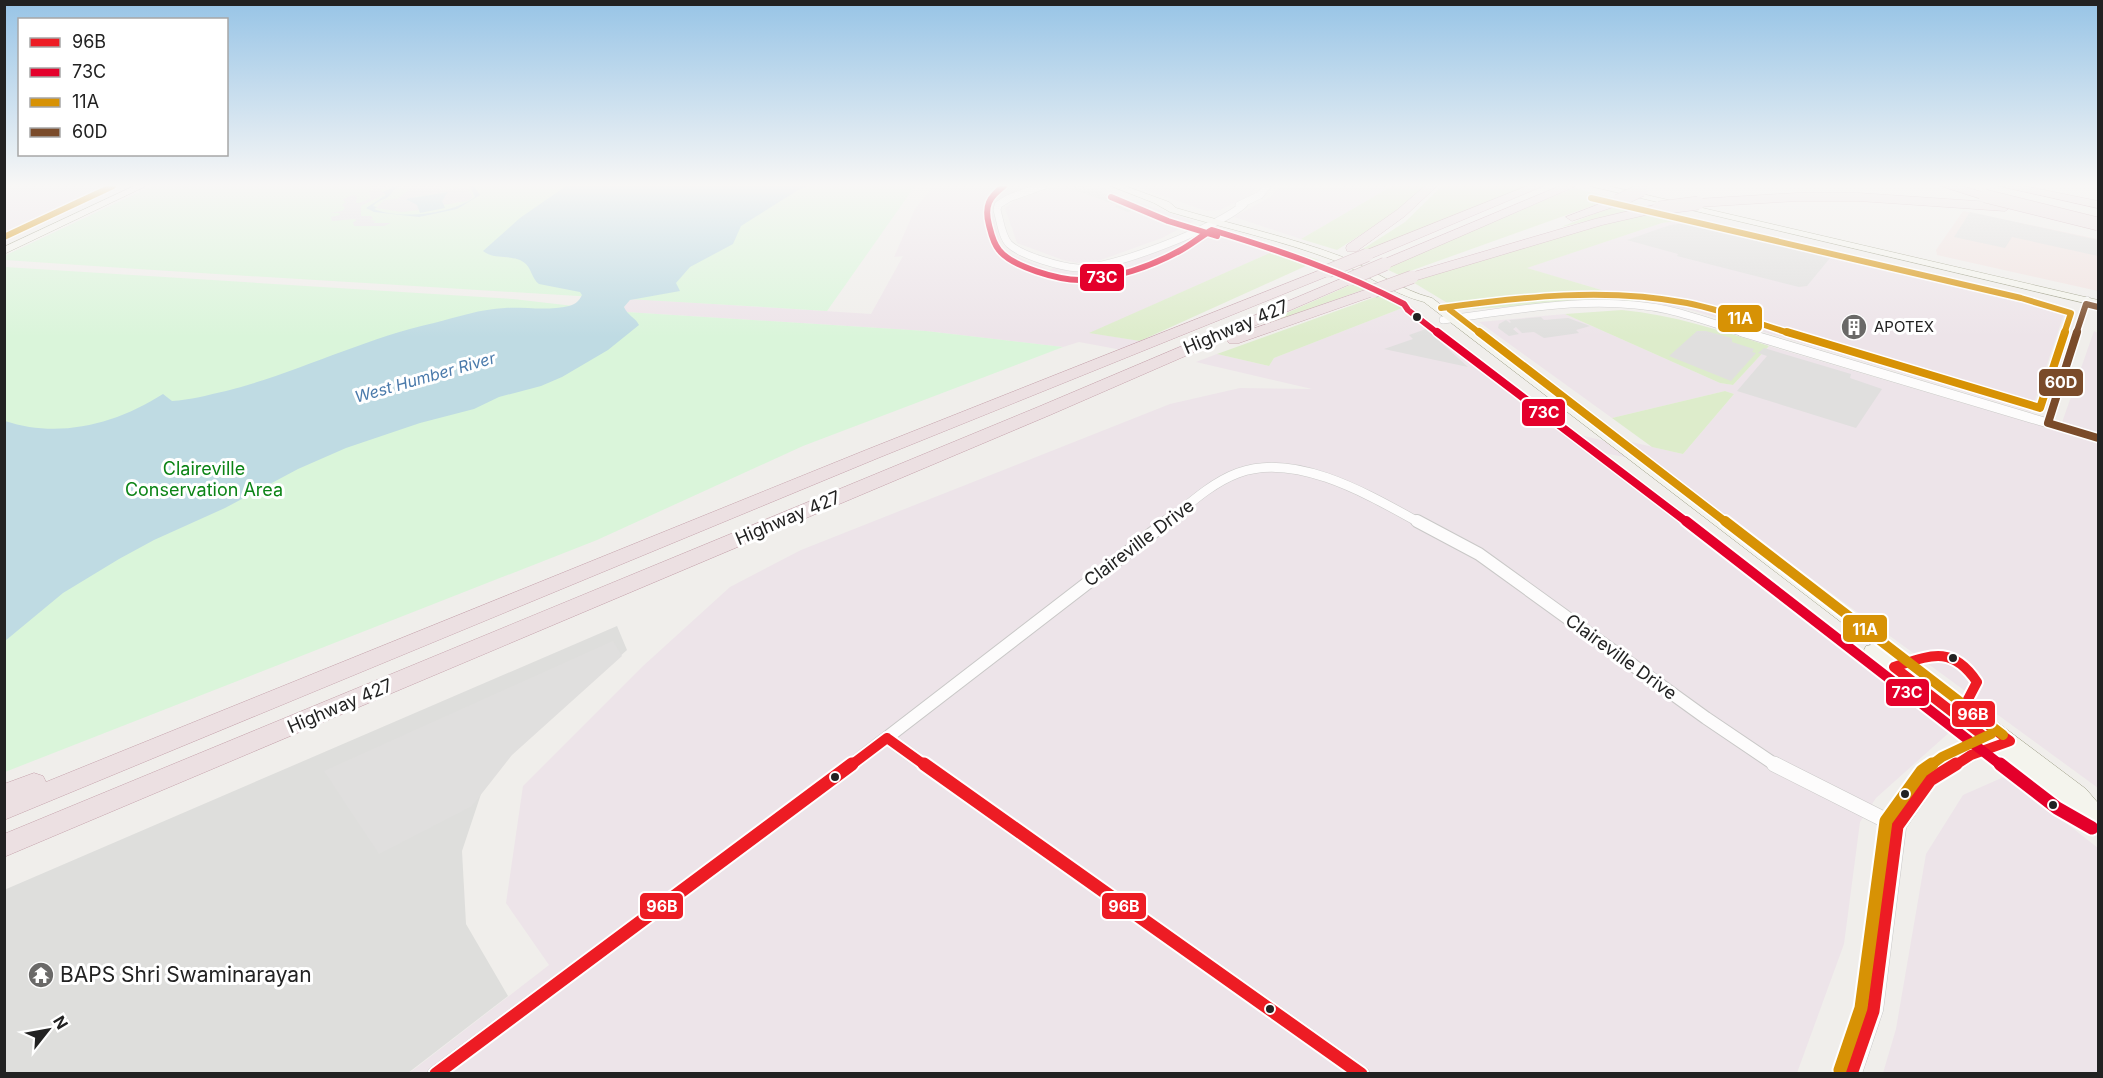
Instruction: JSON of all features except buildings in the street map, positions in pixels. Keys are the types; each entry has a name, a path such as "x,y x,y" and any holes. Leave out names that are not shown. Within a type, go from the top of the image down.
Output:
{"highway":[{"path":"1322,269 1368,236"},
{"name":"Highway 427","path":"4,846 1120,367 1170,335 1272,293 1322,269 1367,255 1413,236"},
{"name":"Highway 427","path":"1211,343 1350,279 1452,236"},
{"path":"1120,367 1154,366 1211,343 1374,291 1522,236"},
{"path":"1412,277 1550,236"},
{"name":"Highway 427","path":"4,810 937,428 1120,367"},
{"path":"4,795 138,743 221,720"}],"main road":[{"path":"4,251 35,236"},
{"path":"1267,236 1376,274 1449,319 1662,477 2003,743 2064,799 2098,816"},
{"path":"1809,236 2098,305"},
{"path":"1449,319 1584,428 2003,743"}],"street":[{"path":"1006,236 1008,243 1021,251 1060,265 1086,268 1109,264 1180,236"},
{"path":"2048,423 2086,302"},
{"path":"1449,319 1591,305 1655,308 1686,314 2098,438"},
{"name":"Claireville Drive","path":"435,1074 887,738 1221,481 1240,472 1283,468 1328,477 1452,539 1479,555 1706,718 1783,770 1897,826"},
{"path":"887,738 1362,1074"},
{"path":"1851,1074 1873,1011 1897,826 1930,780 1948,767 2003,743"}],"shaded area":[{"path":"903,236 998,236 1000,243 992,245 1017,257 1050,270 1056,267 1078,271 1107,268 1185,236 1241,236 1281,248 1090,333 1160,344 1138,353 1079,342 1063,347 926,331 626,312 624,307 630,300 636,299 871,314 903,256 894,257"},
{"path":"1015,236 1165,236 1098,261 1078,263 1063,260 1017,243"},
{"path":"1622,236 1772,236 2066,308 2031,412 1691,310 1632,299 1526,268"},
{"path":"1638,236 1770,236 1835,252 1807,286 1799,287 1677,256 1678,254 1627,240"},
{"path":"1945,236 2085,236 2098,239 2098,291 1937,255 1936,250"},
{"path":"2081,236 2098,240 2098,256 2012,237 2005,248 1954,237"},
{"path":"1410,305 1522,394 1513,396 1525,408 1533,424 1631,447 1623,440 1683,454 1734,394 1725,391 1612,418 1479,322 1565,314 1720,383 1733,385 1769,346 2059,431 2094,331 2098,333 2098,788 1653,463 1585,449 1952,730 1876,798 1860,822 1844,944 1797,1073 408,1074 549,965 506,903 523,786 643,666 730,587 801,550 1170,404 1240,388 1312,389 1196,362 1217,354 1269,366 1274,358"},
{"path":"1541,317 1544,320 1568,318 1590,326 1576,330 1579,333 1544,338 1534,332 1522,333 1516,327 1513,329 1519,334 1509,336 1498,328 1499,324 1506,320 1510,323 1509,320"},
{"path":"1426,329 1468,367 1384,349 1413,339 1409,335"},
{"path":"1697,331 1732,338 1732,342 1754,349 1752,352 1756,353 1731,381 1669,356"},
{"path":"1764,348 1851,374 1850,378 1882,389 1856,428 1737,391 1767,356 1758,353"},
{"path":"1893,359 2005,392 1998,400 1907,372 1909,369 1890,363"},
{"path":"617,626 627,650 488,773 462,851 466,924 508,996 408,1073 5,1073 4,890"},
{"path":"613,641 622,656 512,755 472,806 379,854 324,771"},
{"path":"2006,776 2098,848 2098,1073 1883,1073 1896,1029 1926,854 1963,795"}],"green space":[{"path":"46,236 880,236 827,311 5,260 4,256"},
{"path":"1306,236 1358,236 1337,250 1301,239"},
{"path":"1383,236 1407,236 1356,257 1352,256"},
{"path":"1459,236 1507,236 1399,275 1384,268"},
{"path":"1560,236 1622,236 1527,268 1632,299 1634,302 1604,300 1459,310 1411,281"},
{"path":"1281,248 1319,260 1140,341 1089,333"},
{"name":"Claireville Conservation Area","path":"5,267 513,299 626,312 926,331 1063,347 803,446 597,540 5,772"},
{"path":"1364,279 1376,285 1272,323 1268,321"},
{"path":"1389,292 1410,305 1274,358 1269,366 1217,354"},
{"path":"1622,310 1678,319 1769,346 1733,385 1720,383 1565,314"},
{"path":"1725,391 1734,394 1683,454 1652,447 1612,418"}],"water":[{"name":"West Humber River","path":"499,236 736,236 733,244 690,267 676,283 680,291 630,300 624,307 639,325 608,350 562,377 541,386 499,397 474,409 420,423 346,448 298,469 225,508 154,540 119,559 63,593 5,641 5,421 46,429 87,426 145,405 163,394 172,401 226,391 407,330 496,309 553,308 571,305 582,295 580,292 539,284 528,266 521,261 493,256 483,251"}],"transit line":[{"name":"73C","path":"992,236 996,247 1002,254 1017,263 1051,275 1080,280 1105,277 1152,263 1180,251 1202,236"},
{"name":"73C","path":"1232,236 1334,271 1404,304 1408,310 1637,483 2057,808 2092,828"},
{"name":"11A","path":"1441,308 1534,297 1596,294 1627,295 1689,303 2040,408 2071,313 2021,298 1756,236"},
{"name":"60D","path":"2098,307 2086,304 2048,423 2098,438"},
{"name":"11A","path":"1450,310 2003,735"},
{"name":"96B","path":"1894,667 1930,656 1941,655 1960,661 1969,669 1977,682 1964,707 2010,741"},
{"name":"96B","path":"1894,667 1982,735"},
{"name":"11A","path":"1840,1070 1861,1008 1886,821 1922,771 1942,757 1991,734"},
{"name":"96B","path":"887,738 1361,1074"},
{"name":"96B","path":"436,1074 887,738"},
{"name":"96B","path":"1851,1074 1873,1011 1897,826 1930,780 1971,755 2010,741"}],"place":[{"name":"APOTEX","path":"1854,327"},
{"name":"BAPS Shri Swaminarayan","path":"41,975"}]}
